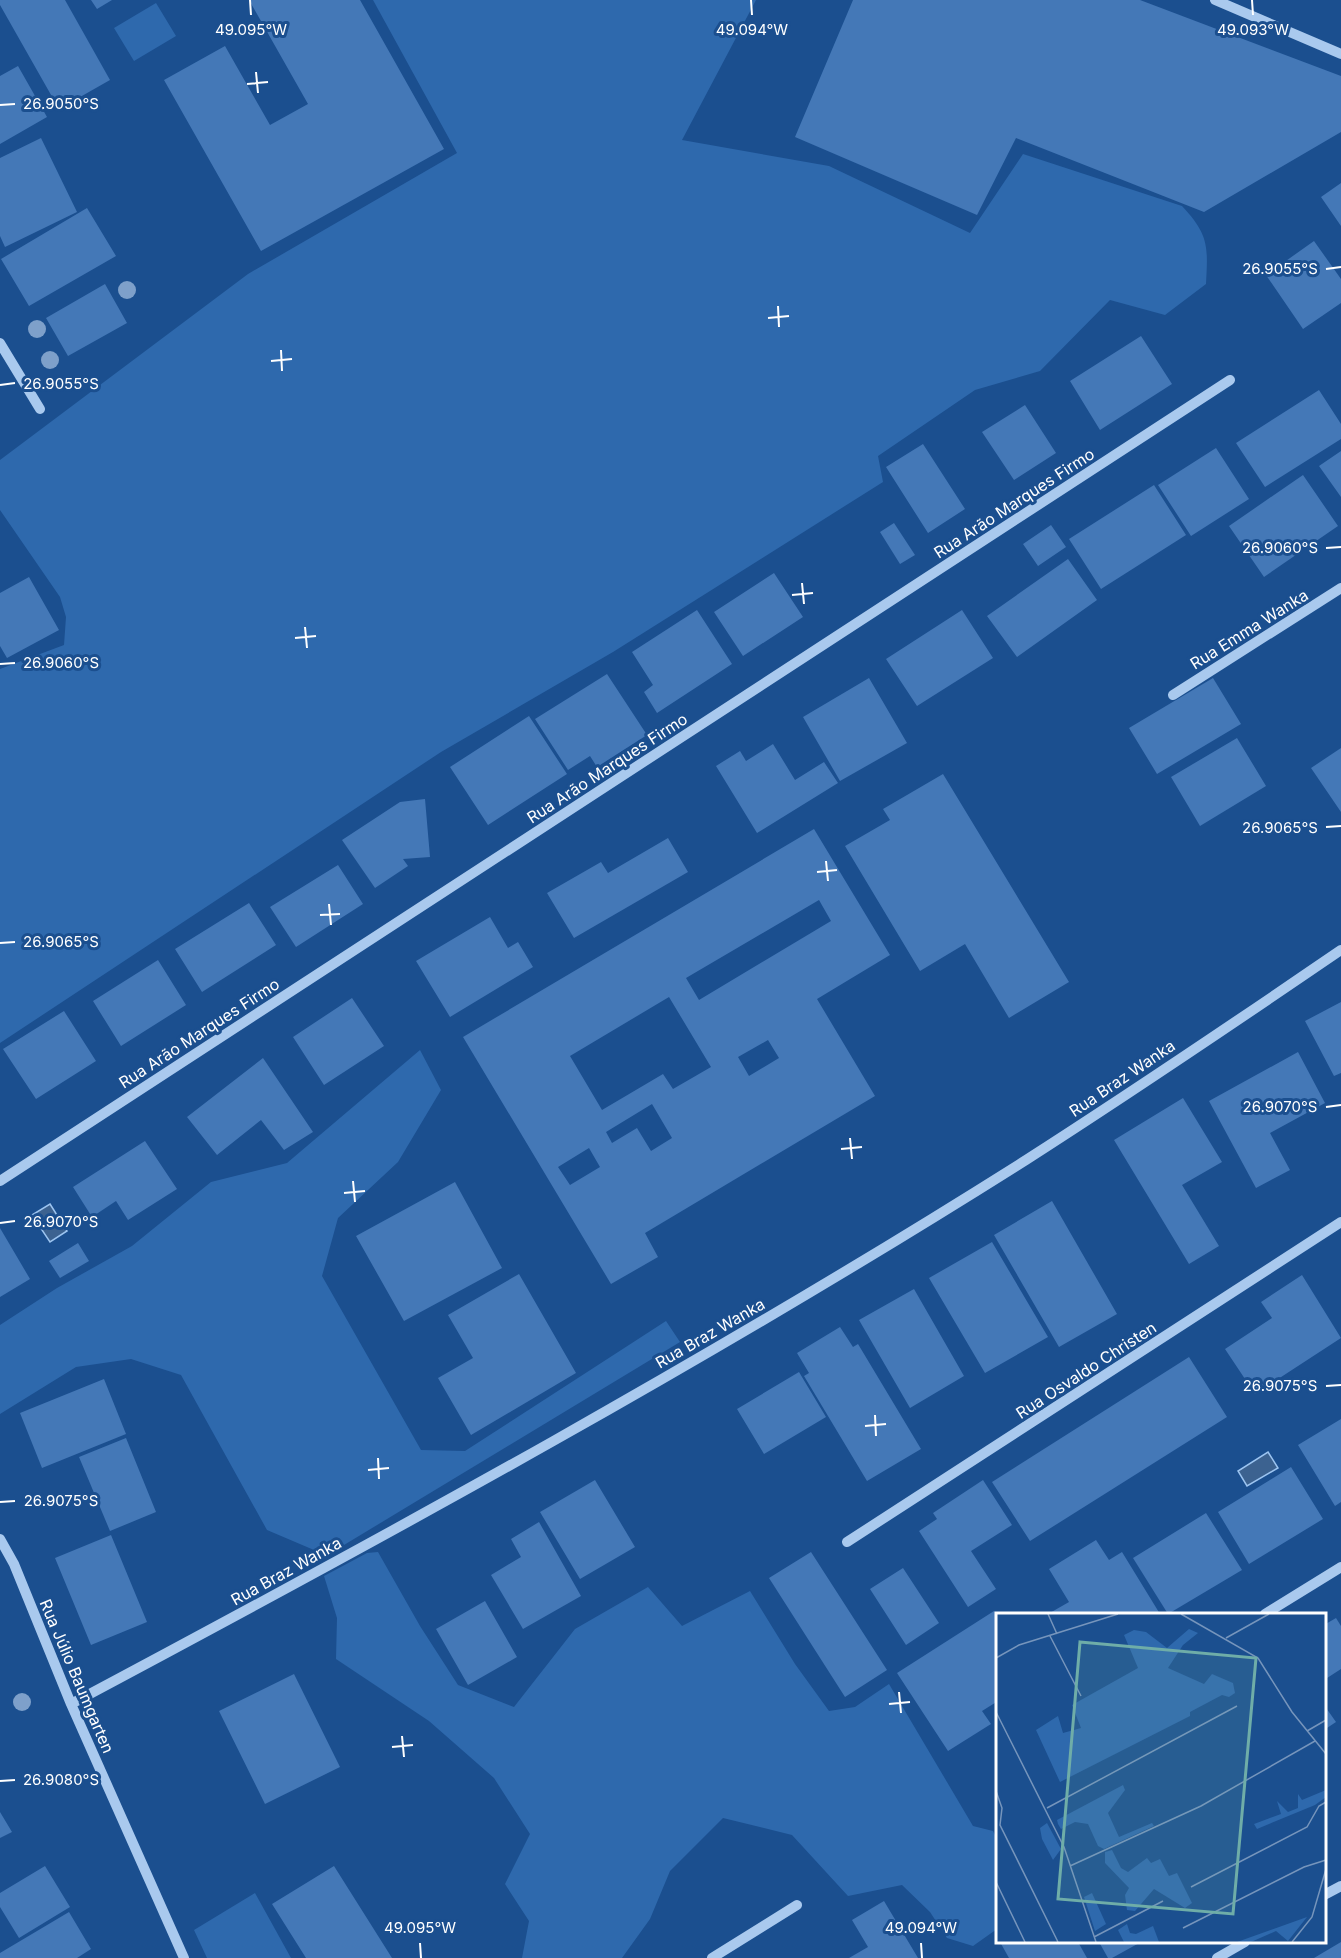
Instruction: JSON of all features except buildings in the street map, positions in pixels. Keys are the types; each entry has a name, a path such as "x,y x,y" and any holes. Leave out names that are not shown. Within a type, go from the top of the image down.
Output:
{"street":[{"path":"1215,0 1341,54"},
{"path":"0,343 40,409"},
{"name":"Rua Arão Marques Firmo","path":"0,1181 1230,380"},
{"name":"Rua Emma Wanka","path":"1173,695 1341,588"},
{"name":"Rua Braz Wanka","path":"71,1704 299,1581 716,1348 1026,1160 1341,950"},
{"name":"Rua Osvaldo Christen","path":"847,1542 1341,1222"},
{"name":"Rua Júlio Baumgarten","path":"0,1539 14,1564 71,1704 184,1958"},
{"path":"1267,1613 1341,1567"},
{"path":"1326,1894 1341,1886"},
{"path":"712,1958 797,1905"},
{"path":"1217,1958 1242,1943"}],"shaded area":[{"path":"373,0 756,0 682,140 829,166 970,233 1023,154 1182,206 1197,225 1205,242 1206,284 1165,315 1110,300 1040,371 975,390 878,456 883,482 613,652 441,752 0,1043 0,669 64,645 66,617 60,597 0,510 0,460 248,274 457,153"},
{"path":"156,3 176,36 134,61 114,28"},
{"path":"420,1050 441,1090 398,1162 338,1218 322,1276 421,1450 465,1451 666,1321 680,1342 344,1545 314,1550 267,1530 181,1375 131,1359 76,1367 0,1414 0,1325 57,1288 132,1246 211,1182 287,1163"},
{"path":"50,1204 67,1231 50,1242 32,1215"},
{"path":"1268,1452 1278,1468 1247,1486 1238,1471"},
{"path":"378,1552 420,1626 458,1685 514,1707 575,1629 648,1587 682,1626 750,1591 795,1664 829,1711 855,1707 889,1684 973,1826 993,1831 996,1837 996,1930 973,1946 947,1938 930,1912 902,1885 848,1896 792,1835 723,1818 670,1871 650,1919 622,1958 522,1958 529,1921 505,1884 530,1834 494,1778 429,1721 336,1659 337,1618 324,1576 367,1553"},
{"path":"255,1893 291,1958 207,1958 194,1930"}]}
